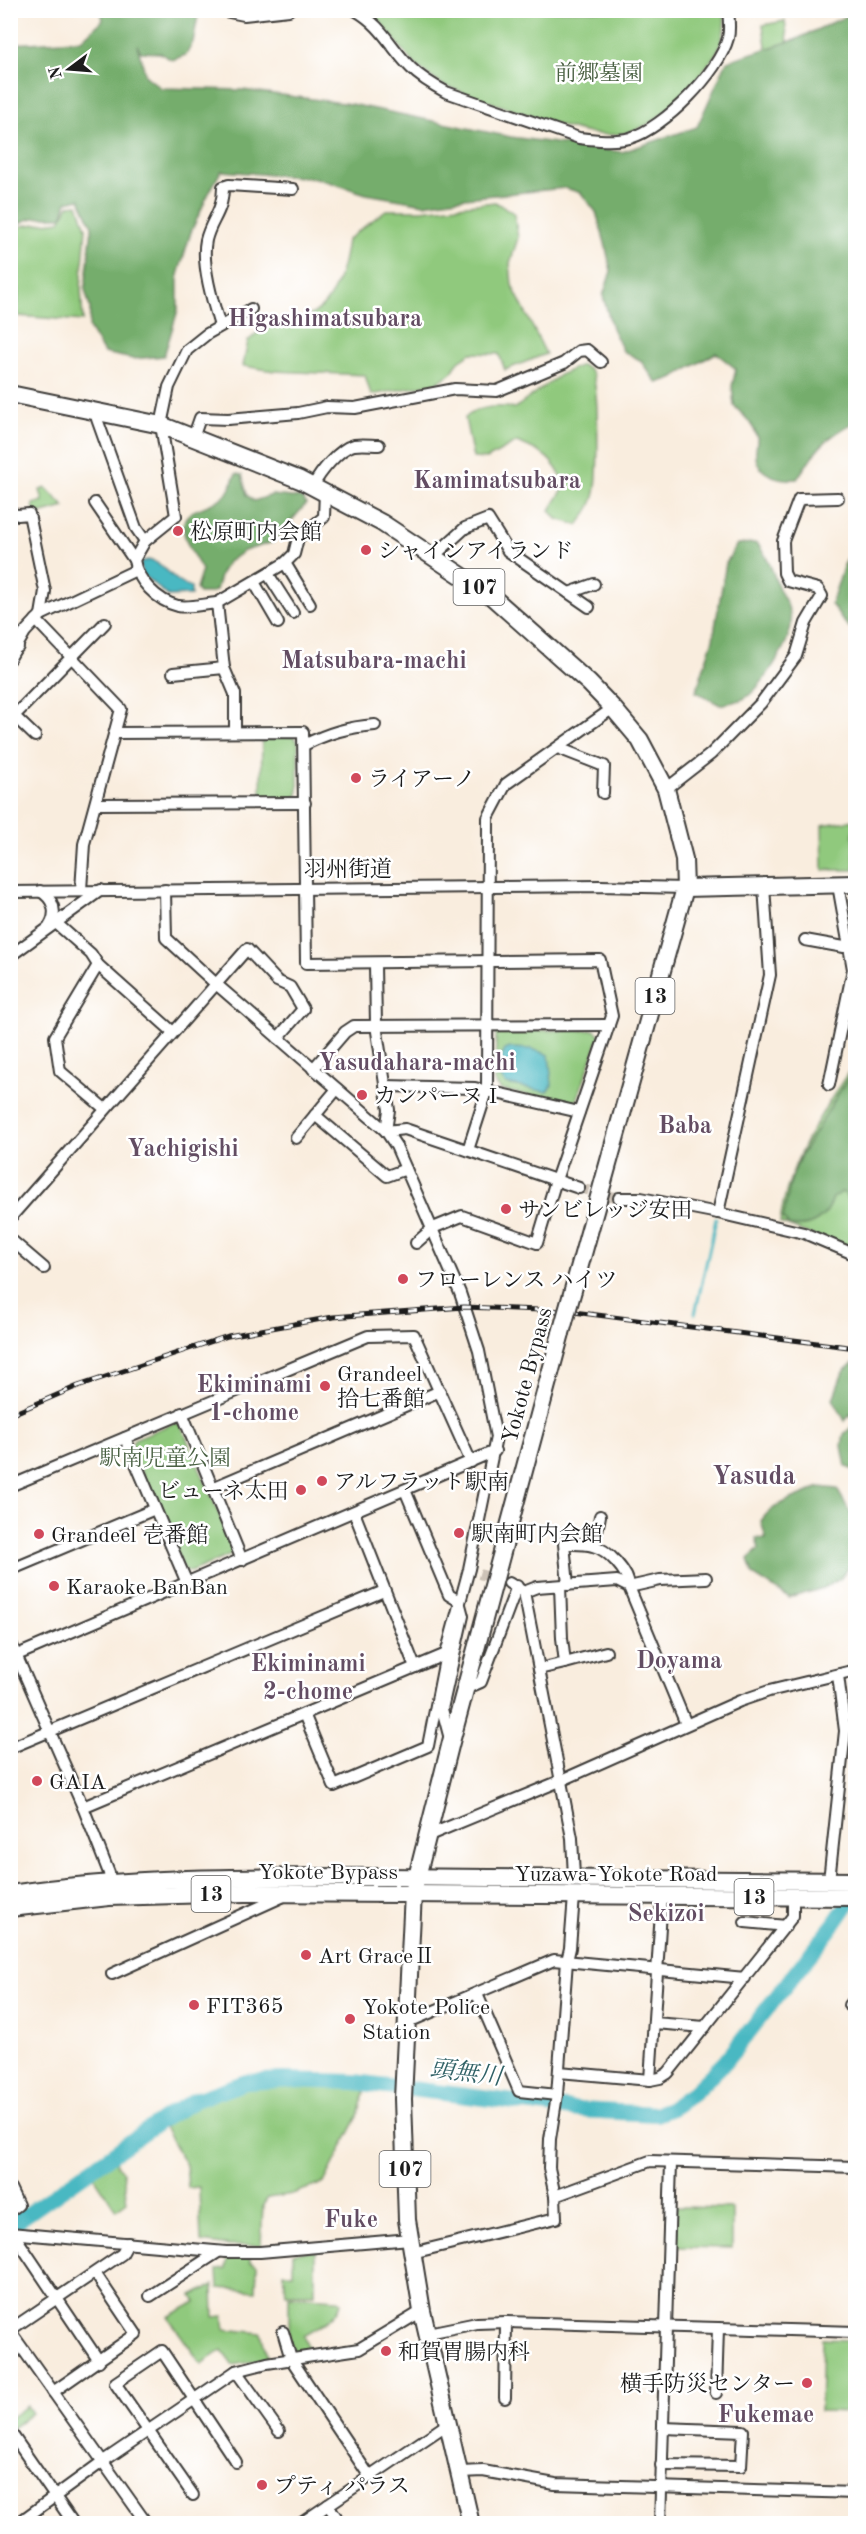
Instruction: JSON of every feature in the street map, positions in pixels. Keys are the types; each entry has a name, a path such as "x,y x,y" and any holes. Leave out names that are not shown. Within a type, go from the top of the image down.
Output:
{"highway":[{"name":"107","path":"10,394 161,425 319,489 382,523 489,594 614,708 639,740 666,789 684,859 685,888"},
{"path":"685,888 855,884"},
{"name":"Yokote Bypass","path":"10,1908 109,1897 413,1893 450,1742 685,888"},
{"name":"Yokote Bypass","path":"10,1893 110,1882 241,1876 418,1876"},
{"name":"Yuzawa-Yokote Road","path":"418,1876 574,1877 841,1885 855,1897"},
{"name":"Yuzawa-Yokote Road","path":"413,1893 793,1898 841,1885"},
{"name":"107","path":"413,1893 403,2091 411,2246 422,2311 471,2523"}],"street":[{"path":"219,10 244,15 289,10"},
{"path":"355,10 373,21 410,67 426,81 446,92 579,138 602,141 629,138 668,118 720,59 729,36 728,10"},
{"path":"220,326 209,291 206,242 218,217 223,200 223,187 229,185 293,189"},
{"path":"10,658 25,633 38,618 135,565 145,541 176,516 161,425 169,387 187,350 220,326 250,309"},
{"path":"193,438 200,418 228,419 298,413 327,407 355,408 455,389 497,391 564,363 579,351 587,350 601,362"},
{"path":"98,411 97,419 136,528 145,541"},
{"path":"95,502 154,592 178,606 217,603 285,563 294,554 298,538 324,517 319,489 322,470 353,445 379,445"},
{"path":"666,789 711,754 761,703 796,656 806,623 822,596 818,589 788,581 784,573 783,541 799,499 804,497 816,500 838,498"},
{"path":"10,513 29,514 45,591 38,618"},
{"path":"434,556 465,528 489,519 508,551 589,607"},
{"path":"285,563 310,604"},
{"path":"268,574 294,613"},
{"path":"254,582 278,622"},
{"path":"568,592 594,584"},
{"path":"217,603 224,668 235,694 235,732"},
{"path":"38,618 71,657 121,709 97,804 84,844 81,890"},
{"path":"35,736 12,714 105,623"},
{"path":"10,634 18,647"},
{"path":"173,673 224,668"},
{"path":"468,1150 487,1091 488,818 506,784 614,708"},
{"path":"304,745 332,732 375,725"},
{"path":"115,733 303,732 306,963 489,963 600,960 612,1016 537,1243 462,1216 433,1228 416,1243"},
{"path":"558,748 604,766 603,793"},
{"path":"97,804 305,803"},
{"path":"830,1085 853,969 838,885"},
{"name":"羽州街道","path":"10,892 488,886 685,888"},
{"path":"718,1212 770,975 764,886"},
{"path":"10,956 101,890"},
{"path":"165,890 166,938 386,1131 396,1146 460,1293 479,1351 495,1423 495,1451 474,1571 459,1601 428,1746 334,1786 304,1714"},
{"path":"40,891 49,898 54,910 51,926"},
{"path":"51,926 91,954 98,965 173,1032"},
{"path":"805,940 844,947 850,945"},
{"path":"10,1218 14,1205 105,1109 247,949 277,981 290,987 303,1009 278,1038"},
{"path":"375,964 376,1025 389,1110 386,1131"},
{"path":"98,965 55,1037 60,1071 105,1109"},
{"path":"313,1069 345,1032 354,1026 609,1025"},
{"path":"385,1086 475,1088 579,1112"},
{"path":"296,1138 337,1089"},
{"path":"315,1115 387,1176 406,1169"},
{"path":"386,1131 405,1129 579,1188"},
{"path":"619,1197 641,1198 718,1212 804,1233 855,1255"},
{"path":"10,1239 44,1268"},
{"path":"10,1486 368,1336 414,1335 471,1462"},
{"path":"212,1488 440,1392"},
{"path":"182,1413 242,1560"},
{"path":"125,1438 187,1583"},
{"path":"14,1657 495,1451"},
{"path":"405,1490 449,1595 459,1601 463,1616 442,1709 450,1742"},
{"path":"10,1570 155,1509"},
{"path":"354,1512 415,1667"},
{"path":"594,1546 600,1516"},
{"path":"565,1663 564,1544 594,1546 612,1557 629,1580 629,1587 686,1724"},
{"path":"517,1587 617,1581 629,1587 660,1580 706,1578"},
{"path":"465,1689 481,1682 517,1587"},
{"path":"517,1587 539,1669 572,1838 574,1877"},
{"path":"10,1748 384,1591"},
{"path":"10,1641 14,1657 83,1807 109,1873 110,1882"},
{"path":"539,1669 606,1652"},
{"path":"83,1807 446,1654"},
{"path":"427,1836 560,1781 740,1701 769,1691 855,1670"},
{"path":"838,1675 850,1732 841,1885"},
{"path":"112,1974 290,1893"},
{"path":"12,2233 218,2252 260,2252 411,2246 556,2218 555,2196 549,2168 550,2139 556,2103 574,1896"},
{"path":"650,2080 662,1896"},
{"path":"559,2072 650,2080 668,2073 786,1926 793,1916 793,1898"},
{"path":"745,1922 786,1926"},
{"path":"406,2023 554,1960 745,1978"},
{"path":"477,1994 519,2091 556,2103"},
{"path":"654,2023 705,2027"},
{"path":"555,2196 650,2161 855,2167"},
{"path":"660,2523 671,2163"},
{"path":"10,2188 18,2205 10,2211"},
{"path":"12,2233 99,2361"},
{"path":"128,2243 122,2254 10,2330 147,2523"},
{"path":"150,2296 218,2252"},
{"path":"53,2392 136,2334 95,2273"},
{"path":"10,2518 16,2523 236,2371 291,2359 359,2349 422,2311"},
{"path":"505,2398 506,2322"},
{"path":"428,2333 477,2323 506,2322 855,2332"},
{"path":"716,2393 718,2328"},
{"path":"283,2332 291,2359 370,2476"},
{"path":"193,2495 115,2383 162,2351 236,2462"},
{"path":"236,2371 279,2431"},
{"path":"300,2523 449,2423"},
{"path":"662,2465 741,2466 743,2431 663,2428"},
{"path":"11,2433 74,2523"},
{"path":"460,2472 483,2471 555,2484 855,2493"},
{"path":"328,2505 341,2523"}],"green space":[{"name":"前郷墓園","path":"724,10 724,33 718,51 674,104 639,129 621,134 603,135 560,126 443,85 416,65 385,28 365,11"},
{"path":"101,11 194,11 198,16 193,42 186,55 172,60 160,53 141,52 137,45 146,76 161,88 243,90 351,104 511,137 622,152 697,127 727,61 797,39 855,12 855,422 828,439 797,479 777,478 765,472 757,463 755,432 734,406 732,386 736,369 716,353 672,378 657,383 640,360 623,351 612,328 603,296 611,271 596,212 581,193 565,188 424,204 366,194 316,178 221,171 191,232 178,275 178,310 164,356 133,359 104,353 89,328 90,308 85,290 92,226 80,199 67,202 62,217 40,217 27,220 10,233 11,44 81,40 103,20"},
{"path":"785,21 791,63 769,66 763,25"},
{"path":"495,202 514,213 518,238 510,263 512,285 546,354 505,370 499,354 471,353 459,361 452,372 437,383 371,395 365,375 274,371 243,366 248,341 273,320 291,321 319,310 335,287 347,240 386,210 421,210"},
{"path":"78,204 86,228 81,288 83,321 18,316 18,287 13,272 11,239 21,226 60,221 69,205"},
{"path":"581,365 591,372 594,382 598,451 594,497 589,510 578,525 557,519 550,510 565,486 557,469 547,458 534,449 517,442 487,459 473,458 465,418 482,409 515,408 560,375"},
{"path":"236,474 242,475 247,495 254,501 272,495 302,498 306,504 273,542 244,551 228,562 221,573 216,590 211,593 199,593 196,589 202,570 187,542 183,526 189,514 222,498"},
{"path":"46,488 65,507 35,515 33,504 43,501 40,490"},
{"path":"757,543 769,563 787,605 791,622 790,630 781,653 758,686 743,699 720,705 696,692 713,639 726,563 737,544"},
{"path":"855,546 855,633 831,604 844,565"},
{"path":"262,735 293,736 298,742 298,795 293,800 261,799"},
{"path":"855,820 853,835 855,870 823,870 822,825"},
{"path":"595,1030 600,1035 577,1100 572,1103 501,1090 495,1083 496,1034 500,1031"},
{"path":"855,1062 855,1251 780,1223 790,1179 798,1158 830,1100"},
{"path":"855,1066 855,1206 852,1206 842,1192 833,1198 827,1212 817,1221 804,1226 789,1226 783,1218 791,1180 800,1157"},
{"path":"853,1363 856,1365 855,1421 850,1414 845,1421 833,1399 843,1372"},
{"name":"駅南児童公園","path":"174,1423 181,1425 234,1549 231,1555 190,1572 184,1570 131,1447 134,1439"},
{"path":"855,1424 856,1471 846,1467 842,1446 844,1434"},
{"path":"819,1487 837,1489 855,1521 854,1561 840,1579 824,1588 789,1598 753,1575 748,1559 759,1549 756,1538 766,1539 761,1521 766,1514 780,1504"},
{"path":"293,2083 358,2086 365,2089 358,2116 324,2183 292,2194 268,2198 263,2205 261,2245 230,2246 201,2242 199,2187 188,2188 186,2165 163,2126 187,2109 215,2097 254,2087"},
{"path":"116,2157 117,2166 123,2172 127,2202 116,2210 93,2175"},
{"path":"676,2207 732,2208 732,2248 675,2247"},
{"path":"315,2250 315,2294 286,2294 284,2273 293,2273 293,2253"},
{"path":"250,2257 250,2261 257,2265 256,2291 218,2288 217,2270 226,2269 227,2259"},
{"path":"213,2285 214,2317 223,2316 225,2329 261,2333 268,2359 233,2365 222,2350 201,2364 168,2317 196,2302 192,2296"},
{"path":"289,2296 338,2299 341,2302 331,2318 303,2336 310,2350 293,2352 289,2338"},
{"path":"822,2339 855,2340 855,2412 820,2411"},
{"path":"27,2406 32,2413 11,2429 10,2418"}],"water":[{"path":"148,560 160,564 184,585 191,587 191,595 168,596 142,574 140,562"},
{"path":"510,1048 532,1049 549,1055 552,1085 547,1092 506,1084 501,1078 502,1056 505,1050"}],"waterway":[{"path":"695,1314 716,1219"},
{"name":"頭無川","path":"10,2226 166,2117 195,2100 246,2082 282,2080 355,2082 580,2110 656,2114 672,2108 693,2093 725,2062 834,1924 856,1892"}],"tunnel":[{"path":"579,1188 619,1198"},
{"path":"479,1574 499,1580"}],"railway":[{"path":"10,1415 78,1386 228,1336 333,1317 464,1307 566,1311 856,1348"}],"place":[{"name":"松原町内会館","path":"178,531"},
{"name":"シャインアイランド","path":"366,550"},
{"name":"ライアーノ","path":"356,778"},
{"name":"カンパーヌ I","path":"362,1095"},
{"name":"サンビレッジ安田","path":"506,1209"},
{"name":"フローレンス ハイツ","path":"403,1279"},
{"name":"Grandeel 拾七番館","path":"325,1386"},
{"name":"アルフラット駅南","path":"322,1481"},
{"name":"ビューネ太田","path":"301,1490"},
{"name":"駅南町内会館","path":"459,1533"},
{"name":"Grandeel 壱番館","path":"39,1534"},
{"name":"Karaoke BanBan","path":"54,1586"},
{"name":"GAIA","path":"37,1781"},
{"name":"Art GraceⅡ","path":"306,1955"},
{"name":"FIT365","path":"194,2005"},
{"name":"Yokote Police Station","path":"350,2019"},
{"name":"和賀胃腸内科","path":"386,2351"},
{"name":"横手防災センター","path":"807,2383"},
{"name":"プティ パラス","path":"262,2485"}],"district":[{"name":"Higashimatsubara","path":"325,318"},
{"name":"Kamimatsubara","path":"497,480"},
{"name":"Matsubara-machi","path":"374,660"},
{"name":"Yasudahara-machi","path":"417,1062"},
{"name":"Baba","path":"685,1125"},
{"name":"Yachigishi","path":"183,1148"},
{"name":"Ekiminami 1-chome","path":"254,1398"},
{"name":"Yasuda","path":"754,1475"},
{"name":"Doyama","path":"679,1660"},
{"name":"Ekiminami 2-chome","path":"308,1677"},
{"name":"Sekizoi","path":"666,1913"},
{"name":"Fuke","path":"351,2219"},
{"name":"Fukemae","path":"766,2414"}]}
